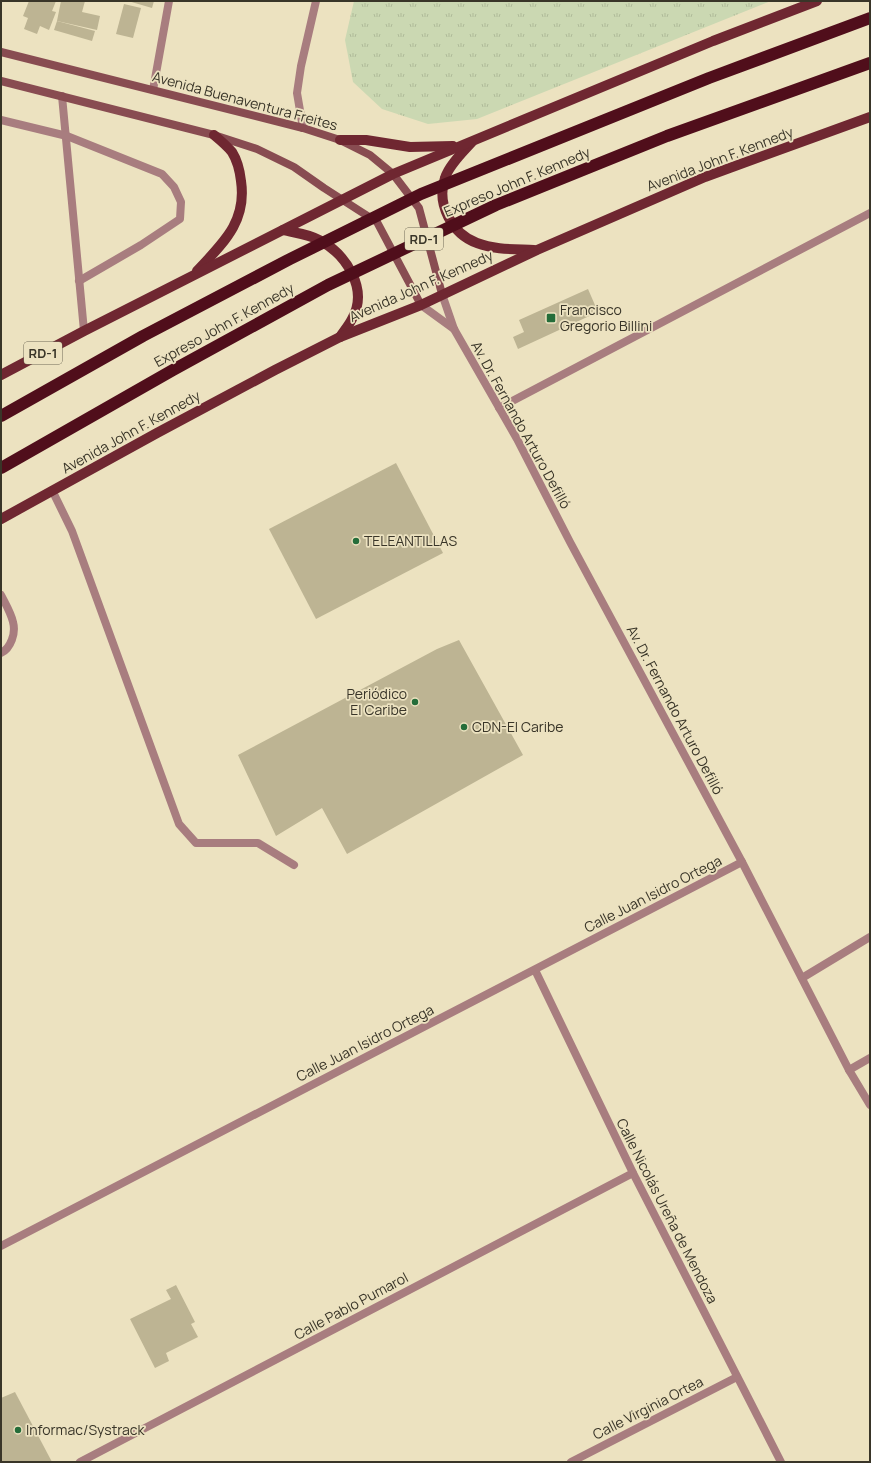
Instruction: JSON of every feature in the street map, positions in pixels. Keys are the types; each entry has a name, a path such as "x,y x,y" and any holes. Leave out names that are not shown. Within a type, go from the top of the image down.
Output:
{"highway":[{"name":"Expreso John F. Kennedy","path":"1,416 143,336 290,259 421,194 709,78 870,18"},
{"name":"Expreso John F. Kennedy","path":"1,468 321,288 496,205 666,136 870,63"}],"main road":[{"name":"RD-1","path":"1,375 84,331 393,174 713,41 817,1"},
{"name":"Avenida Buenaventura Freites","path":"1,52 303,128 340,140 370,155 393,174 419,208 442,294"},
{"path":"1,81 214,135 257,149 294,167 377,222 421,305"},
{"name":"Avenida John F. Kennedy","path":"1,519 240,388 340,337 421,305 537,250 705,177 870,117"},
{"path":"193,276 223,243 236,224 241,210 242,186 240,171 232,153 214,135"},
{"path":"340,140 366,140 410,147 459,146"},
{"path":"473,140 445,177 442,190 443,206 450,221 462,234 476,243 499,248 537,250"},
{"path":"283,230 318,239 337,252 347,263 354,277 358,291 357,305 353,318 340,337"}],"street":[{"path":"153,90 169,1"},
{"path":"303,128 297,93 300,66 316,1"},
{"path":"62,96 67,136 84,331"},
{"path":"1,120 67,136 162,174 174,187 181,202 180,219 141,245 79,281"},
{"path":"499,408 870,213"},
{"path":"442,294 454,329"},
{"path":"421,305 454,329"},
{"name":"Av. Dr. Fernando Arturo Defilló","path":"454,329 517,439 570,542 742,862 849,1070 870,1105"},
{"path":"52,490 72,531 179,824 196,843 258,843 294,865"},
{"path":"1,595 13,622 13,636 6,650 1,653"},
{"name":"Calle Juan Isidro Ortega","path":"1,1246 742,862"},
{"path":"802,978 870,937"},
{"name":"Calle Nicolás Ureña de Mendoza","path":"535,970 633,1173 781,1462"},
{"path":"849,1070 870,1058"},
{"name":"Calle Pablo Pumarol","path":"80,1462 633,1173"},
{"name":"Calle Virginia Ortea","path":"571,1462 737,1377"}],"green space":[{"path":"354,1 771,1 477,119 428,124 382,109 353,82 345,40"}],"building":[{"path":"29,1 56,1 52,11 56,12 49,30 40,26 37,34 24,29 28,18 23,16"},
{"path":"61,1 85,1 82,12 100,16 97,30 57,21"},
{"path":"128,1 154,1 152,8"},
{"path":"124,4 141,8 133,38 116,34"},
{"path":"57,21 95,31 92,41 54,30"},
{"name":"Francisco Gregorio Billini","path":"588,289 598,312 518,349 513,337 524,332 519,320"},
{"name":"TELEANTILLAS","path":"396,463 443,553 316,619 269,529"},
{"name":"Periódico El Caribe","path":"459,640 523,755 347,854 322,808 276,836 238,755 437,649"},
{"path":"176,1285 195,1322 191,1324 198,1337 166,1353 169,1361 155,1368 130,1319 171,1299 166,1290"},
{"name":"Informac/Systrack","path":"15,1392 52,1462 1,1462 1,1398"}],"place":[{"name":"Francisco Gregorio Billini","path":"551,318"},
{"name":"TELEANTILLAS","path":"356,541"},
{"name":"Periódico El Caribe","path":"415,702"},
{"name":"CDN-El Caribe","path":"464,727"},
{"name":"Informac/Systrack","path":"18,1430"}]}
